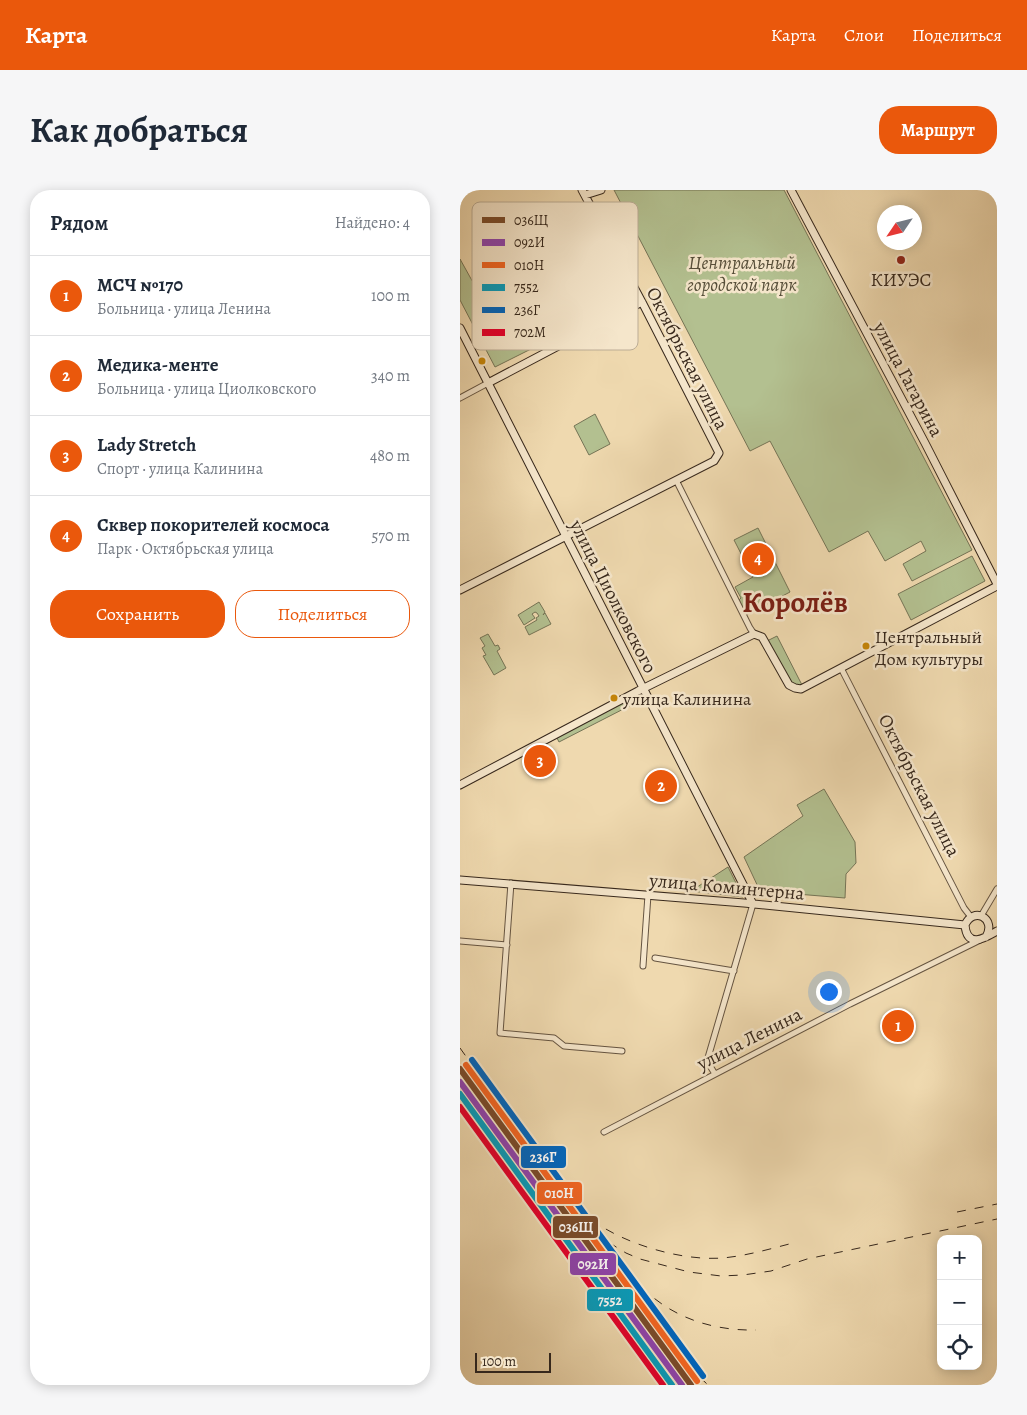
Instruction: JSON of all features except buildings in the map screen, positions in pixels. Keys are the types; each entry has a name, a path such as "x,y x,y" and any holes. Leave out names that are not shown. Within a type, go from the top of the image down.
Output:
{"street":[{"path":"584,193 601,190"},
{"name":"улица Гагарина","path":"791,190 942,476 997,585"},
{"name":"Октябрьская улица","path":"638,294 719,453 714,461 676,480"},
{"path":"638,304 642,302"},
{"name":"улица Циолковского","path":"460,328 753,904"},
{"path":"460,398 551,350"},
{"path":"460,590 676,480 747,622 754,634 762,637 789,685 795,688 801,689 997,585"},
{"path":"460,785 543,740 754,634"},
{"name":"Октябрьская улица","path":"841,668 970,917"},
{"name":"улица Коминтерна","path":"460,880 753,904 965,926"},
{"path":"511,883 500,1034 554,1038 564,1046 622,1051"},
{"path":"981,916 997,889"},
{"path":"643,966 648,895"},
{"path":"715,1074 708,1061 753,904"},
{"path":"990,925 989,932 983,938 974,940 965,932 965,926 970,917 976,915 987,920 997,931"},
{"name":"улица Ленина","path":"604,1132 850,1004 997,931"},
{"path":"964,948 969,937"},
{"path":"460,941 507,945"},
{"path":"655,958 734,971"}],"green space":[{"name":"Центральный городской парк","path":"614,190 784,190 972,550 912,581 903,564 926,551 921,541 885,561 868,531 829,552 770,441 750,451 638,236 638,202 620,202"},
{"path":"460,259 472,281 472,323 460,300"},
{"path":"486,350 529,350 495,367"},
{"path":"595,414 610,444 589,455 574,426"},
{"path":"758,528 790,592 746,615 739,600 741,598 735,587 753,577 734,540"},
{"path":"972,556 985,581 911,620 898,594"},
{"path":"539,602 545,612 543,615 545,613 551,624 529,635 525,627 537,620 536,618 539,616 535,612 532,614 535,618 524,625 518,615"},
{"path":"488,634 495,646 498,645 500,649 497,651 506,668 494,675 483,656 486,655 482,648 485,646 480,638"},
{"path":"777,636 802,685 793,686 767,641"},
{"path":"638,694 641,700 559,742 556,736"},
{"path":"824,789 855,842 856,863 846,874 845,898 760,891 744,857 803,816 797,805"},
{"path":"728,867 743,897 691,891"}],"railway":[{"path":"460,1048 555,1181 584,1213 608,1230 623,1238 656,1250 690,1257 722,1258 760,1252 797,1242"},
{"path":"560,1200 587,1240 695,1385"},
{"path":"957,1212 997,1204"},
{"path":"595,1231 608,1242 640,1259 689,1272 721,1276 771,1271 807,1259 997,1219"},
{"path":"608,1244 639,1284 664,1305 692,1320 708,1325 740,1330 756,1330"},
{"path":"687,1365 708,1385"}],"transit line":[{"name":"236Г","path":"472,1060 703,1376"},
{"name":"010Н","path":"466,1065 697,1381"},
{"name":"036Щ","path":"460,1069 691,1385"},
{"name":"092И","path":"460,1082 682,1385"},
{"name":"7552","path":"460,1094 672,1385"},
{"name":"702М","path":"460,1107 663,1385"}],"place":[{"name":"КИУЭС","path":"901,260"},
{"name":"Сквер покорителей космоса","path":"758,559"},
{"name":"Центральный Дом культуры","path":"866,646"},
{"name":"улица Калинина","path":"614,698"},
{"name":"Lady Stretch","path":"540,761"},
{"name":"Медика-менте","path":"661,786"},
{"name":"МСЧ №170","path":"898,1026"}],"district":[{"name":"Королёв","path":"795,602"}]}
